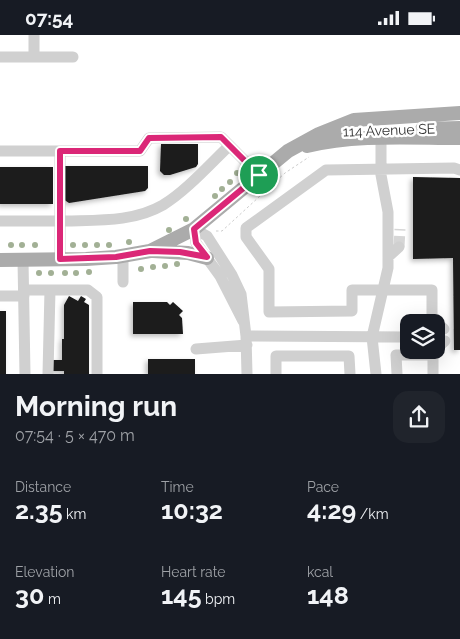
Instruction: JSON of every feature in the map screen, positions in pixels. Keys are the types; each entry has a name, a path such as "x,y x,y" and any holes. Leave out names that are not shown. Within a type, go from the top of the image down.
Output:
{"main road":[{"name":"114 Avenue SE","path":"0,260 86,259 150,251 194,229 288,151 319,134 354,120 460,113"},
{"name":"114 Avenue SE","path":"319,134 380,129 460,128"},
{"path":"288,151 330,140 460,138"},
{"path":"150,251 180,252 207,257"}],"street":[{"path":"34,35 34,57"},
{"path":"0,57 73,57"},
{"path":"0,151 140,151 149,138 221,137 259,175"},
{"path":"376,374 372,337 388,268 388,219 381,169 381,138"},
{"path":"0,221 110,220 154,210 180,192 230,146"},
{"path":"60,151 60,259"},
{"path":"432,314 432,290 352,290 352,311 269,311 268,269 246,237 246,228 326,169 454,168 460,171"},
{"path":"388,219 400,229"},
{"path":"194,229 196,243 220,276 244,323"},
{"path":"194,229 207,236 242,294 247,374"},
{"path":"388,257 399,247"},
{"path":"123,255 123,282"},
{"path":"23,259 24,374"},
{"path":"48,374 50,290"},
{"path":"0,296 50,290 88,290 97,297 97,374"},
{"path":"196,349 246,341 400,337"},
{"path":"397,374 396,355 400,354"},
{"path":"276,374 276,356 349,356 350,374"},
{"path":"433,374 435,359"}],"building":[{"path":"161,144 198,144 198,164 196,167 164,175 160,171"},
{"path":"63,166 148,166 148,188 145,191 69,203 63,199"},
{"path":"0,167 53,167 53,204 0,204"},
{"path":"413,177 460,178 460,350 454,350 453,258 413,259"},
{"path":"69,296 78,301 81,296 86,299 84,302 89,305 89,374 64,374 64,371 52,371 52,360 62,360 64,305"},
{"path":"133,302 167,302 170,305 173,302 183,311 179,315 182,318 183,334 133,334"},
{"path":"0,311 6,311 6,374 0,374"},
{"path":"148,359 195,359 195,374 148,374"}],"tunnel":[{"path":"399,247 400,229"}],"route":[{"path":"221,137 259,175 212,216 194,229 196,243 207,257 180,252 150,251 116,257 60,259 60,151 140,151 149,138 221,137"}]}
